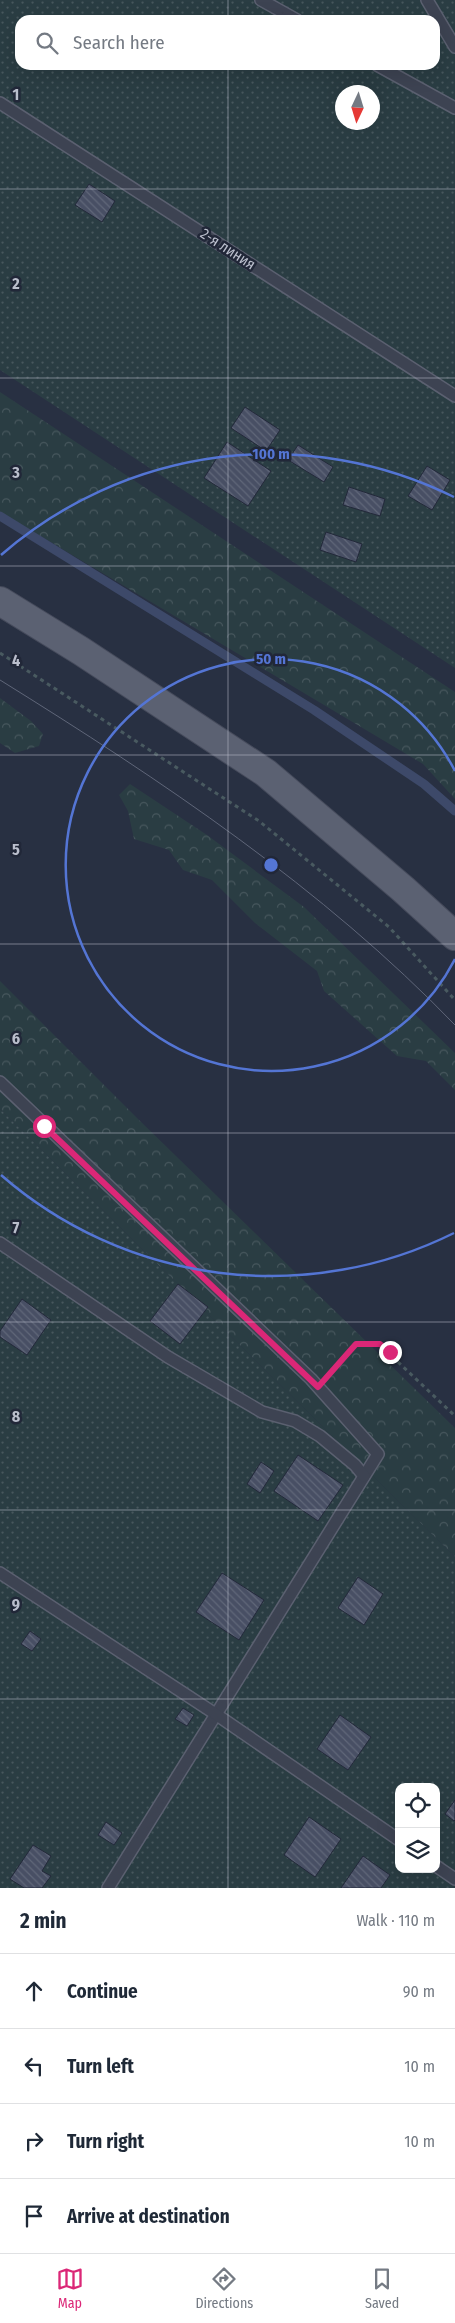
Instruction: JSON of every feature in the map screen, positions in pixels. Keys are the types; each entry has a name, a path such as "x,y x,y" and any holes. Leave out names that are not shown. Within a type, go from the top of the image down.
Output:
{"main road":[{"path":"0,601 82,651 266,773 403,889 455,936"}],"lane":[{"path":"261,0 288,15"},
{"path":"427,0 436,15"},
{"path":"440,22 455,47"},
{"path":"386,70 455,108"},
{"name":"2-я линия","path":"0,103 455,396"},
{"path":"0,1082 318,1387 378,1454 108,1888"},
{"path":"0,1244 168,1356 262,1412 295,1421 320,1436 355,1465 364,1476"},
{"path":"0,1572 217,1715 395,1837"},
{"path":"440,1869 455,1879"}],"path":[{"path":"0,653 259,821 388,927 455,1000"},
{"path":"318,1387 356,1344 380,1344 455,1416"}],"green space":[{"path":"0,0 455,0 455,668 0,370"},
{"path":"0,392 455,692 455,799 423,764 0,512"},
{"path":"0,698 31,721 43,734 39,746 15,753 0,743"},
{"path":"130,784 207,835 304,907 455,1053 455,1090 426,1061 397,1056 324,991 317,971 255,923 212,880 183,870 169,850 134,839 128,811 119,795"},
{"path":"0,981 136,1117 455,1428 455,1557 0,1109"},
{"path":"0,1109 455,1557 455,1888 0,1888"}],"building":[{"path":"89,184 115,201 102,222 75,205"},
{"path":"245,407 280,430 266,451 231,428"},
{"path":"227,442 271,471 248,506 204,478"},
{"path":"298,445 333,467 324,482 288,460"},
{"path":"427,466 450,480 432,510 408,496"},
{"path":"349,487 385,499 380,516 343,505"},
{"path":"326,532 362,544 356,562 320,550"},
{"path":"178,1284 208,1307 180,1344 150,1321"},
{"path":"22,1299 51,1320 27,1355 0,1337 0,1331"},
{"path":"298,1455 343,1485 318,1521 274,1491"},
{"path":"261,1462 274,1471 260,1493 247,1484"},
{"path":"222,1573 264,1600 239,1640 196,1612"},
{"path":"358,1577 383,1594 364,1625 338,1608"},
{"path":"30,1631 41,1639 32,1651 21,1644"},
{"path":"183,1708 194,1715 187,1726 175,1719"},
{"path":"340,1715 371,1737 348,1770 317,1749"},
{"path":"455,1800 455,1820 454,1821 445,1814"},
{"path":"309,1817 341,1839 315,1877 284,1855"},
{"path":"106,1822 122,1833 114,1845 98,1835"},
{"path":"33,1845 51,1856 42,1871 51,1876 42,1888 24,1888 10,1879"},
{"path":"363,1856 390,1875 381,1888 341,1888"}],"waterway":[{"path":"0,516 314,710 424,784 455,811"}],"tram line":[{"path":"0,680 180,797 295,882 351,927 455,1025"}],"route":[{"path":"44,1126 318,1387 356,1344 380,1344 390,1352"}]}
